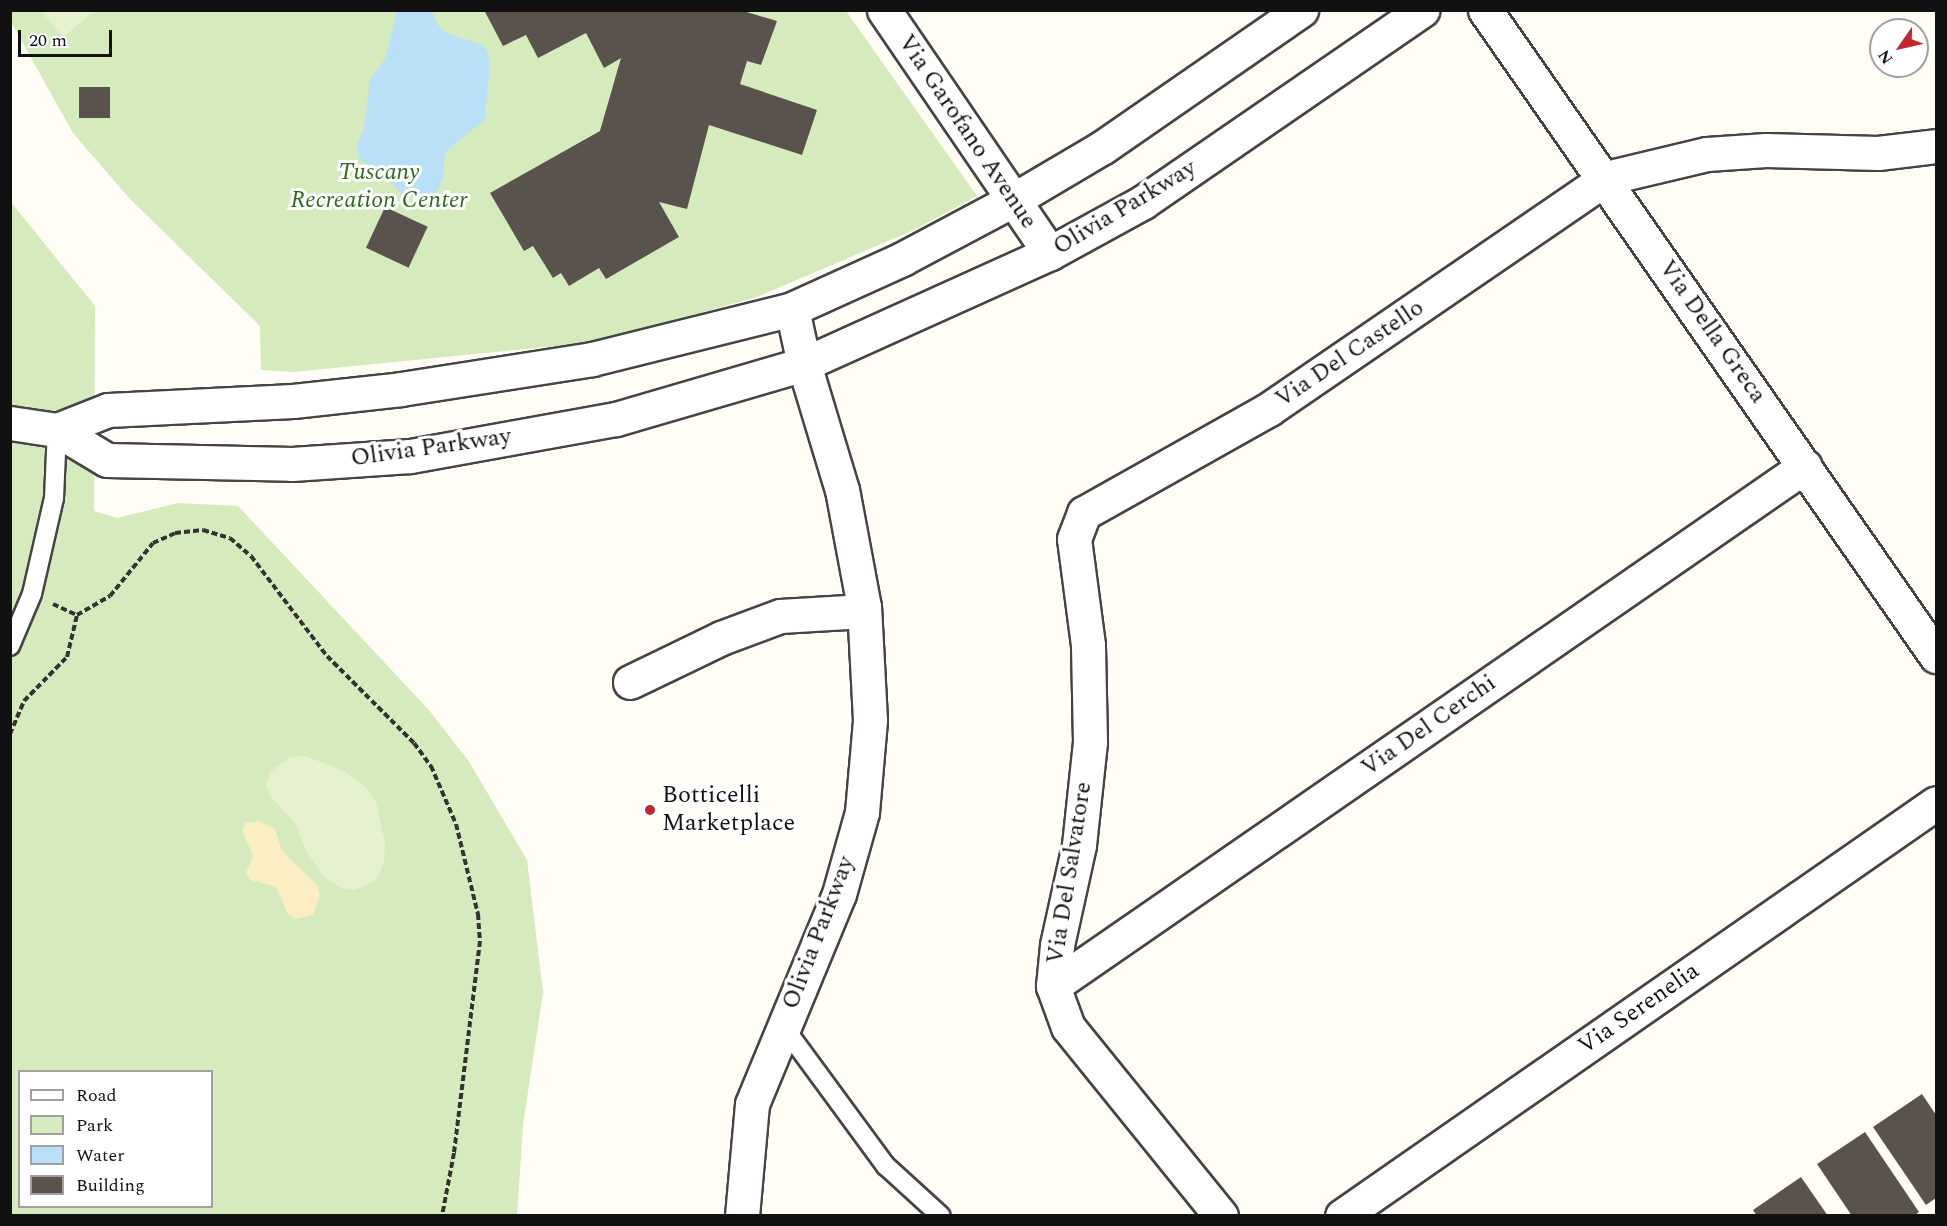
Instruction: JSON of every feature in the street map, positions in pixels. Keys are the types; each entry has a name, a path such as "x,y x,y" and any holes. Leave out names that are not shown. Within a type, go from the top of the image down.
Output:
{"street":[{"name":"Via Garofano Avenue","path":"884,10 1050,253"},
{"name":"Olivia Parkway","path":"57,430 108,410 229,407 315,399 581,360 792,309 902,258 1015,199 1103,147 1301,10"},
{"name":"Olivia Parkway","path":"10,423 57,430 107,460 292,465 410,456 616,419 804,364 1050,253 1143,202 1422,10"},
{"name":"Via Della Greca","path":"1485,10 1606,178 1936,656"},
{"path":"1606,178 1707,154 1766,150 1878,153 1936,146"},
{"name":"Via Del Castello","path":"1084,513 1269,409 1606,178"},
{"name":"Olivia Parkway","path":"742,1215 752,1104 840,894 862,812 870,720 864,611 842,490 804,364 792,309"},
{"name":"Via Del Cerchi","path":"1053,986 1805,465"},
{"name":"Via Del Salvatore","path":"1084,513 1074,539 1088,645 1090,742 1079,844 1057,945 1053,986 1068,1028 1221,1215"},
{"path":"630,682 721,638 780,616 864,611"},
{"name":"Via Serenelia","path":"1342,1215 1936,802"}],"lane":[{"path":"10,646 32,594 54,498 57,430"},
{"path":"783,1026 886,1166 941,1215"}],"path":[{"path":"10,734 24,701 67,657 77,615 110,596 153,543 175,533 203,530 230,538 251,556 327,656 414,743 432,766 456,824 478,914 480,941 454,1153 442,1215"}],"green space":[{"name":"Tuscany Recreation Center","path":"10,11 846,11 977,196 914,230 757,297 597,342 294,372 261,370 260,326 129,198 73,133 11,22"},
{"path":"41,11 95,11 63,37"},
{"path":"10,201 95,306 94,511 117,518 178,503 238,506 428,709 468,760 527,860 543,992 523,1125 517,1215 11,1215"},
{"path":"305,756 344,771 366,787 376,802 385,842 384,862 378,877 367,885 354,890 341,888 324,877 306,851 296,824 271,797 266,786 270,772 290,757"}],"sand":[{"path":"260,821 275,829 282,851 317,885 320,896 313,915 295,919 288,914 276,887 251,880 246,873 253,856 242,830 245,823"}],"water":[{"path":"397,11 432,11 437,24 446,33 485,46 490,61 485,119 445,152 443,179 437,191 426,198 402,195 384,175 359,159 357,145 364,127 370,80 385,59"}],"building":[{"path":"484,10 740,10 777,21 761,65 747,61 740,84 817,110 802,155 709,125 687,209 659,202 679,237 606,279 599,268 569,286 561,273 553,278 533,246 524,251 490,193 600,131 621,58 604,68 586,33 538,58 526,35 503,46"},
{"path":"79,87 110,87 110,118 79,118"},
{"path":"385,207 428,227 409,268 366,248"},
{"path":"1922,1094 1936,1115 1936,1198 1926,1205 1873,1127"},
{"path":"1865,1132 1919,1212 1914,1216 1852,1216 1817,1164"},
{"path":"1801,1177 1828,1216 1757,1216 1753,1210"}],"place":[{"name":"Botticelli Marketplace","path":"650,810"}]}
